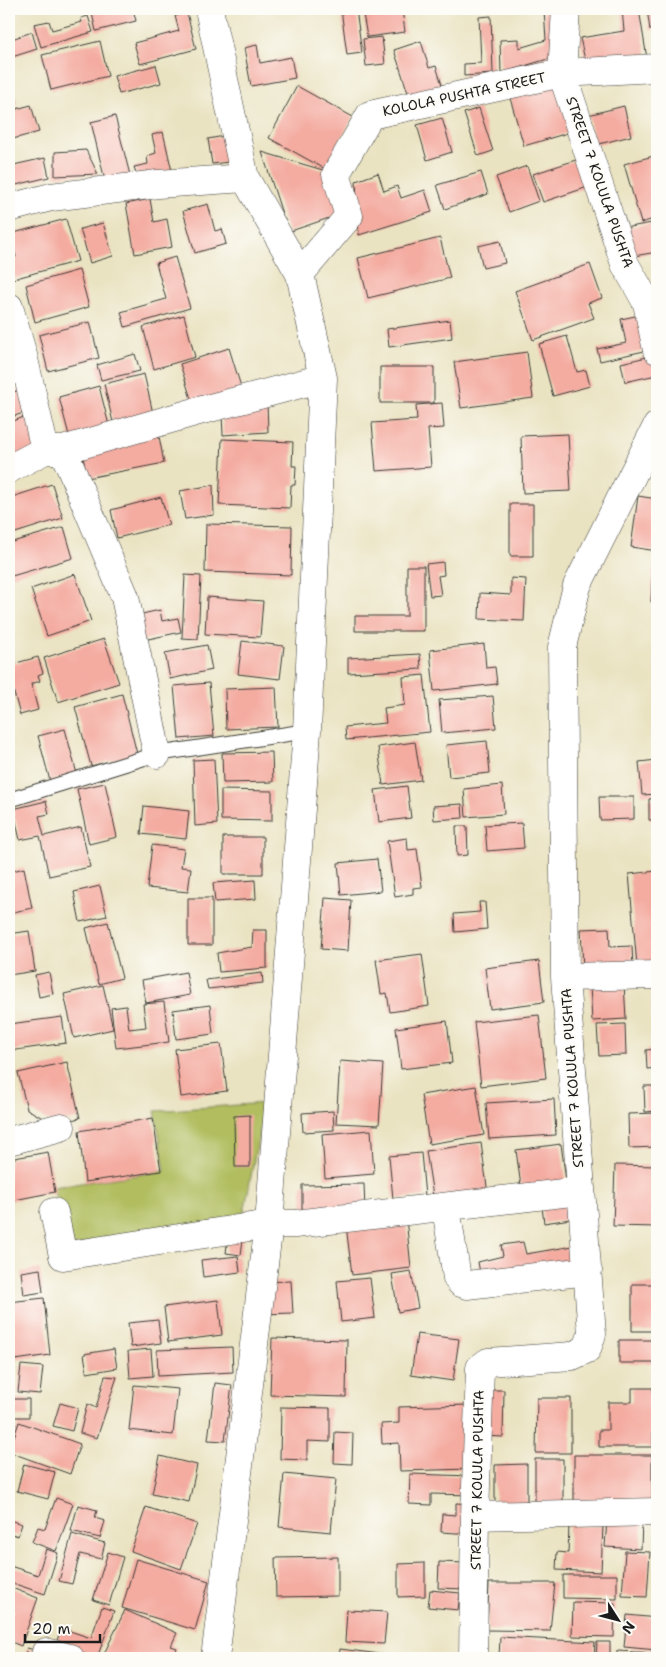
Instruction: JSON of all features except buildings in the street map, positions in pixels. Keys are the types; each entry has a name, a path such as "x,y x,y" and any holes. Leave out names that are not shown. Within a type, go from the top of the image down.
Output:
{"street":[{"path":"209,9 245,178 300,274 323,378 307,731 269,1224 215,1658"},
{"name":"STREET 7 KOLULA PUSHTA","path":"566,9 562,73 625,264 647,303 657,350"},
{"name":"KOLOLA PUSHTA STREET","path":"300,274 349,216 336,174 370,115 562,73 657,68"},
{"path":"9,208 51,197 158,184 245,178"},
{"path":"9,307 16,358 54,450 125,597 157,754"},
{"path":"9,469 54,450 323,378"},
{"name":"STREET 7 KOLULA PUSHTA","path":"473,1658 480,1368 488,1362 572,1356 587,1349 592,1334 565,977 562,647 577,586 657,426"},
{"path":"565,977 657,974"},
{"path":"9,1141 61,1127"},
{"path":"54,1212 63,1256 269,1224 294,1224 446,1208 580,1191"},
{"path":"446,1208 457,1278 461,1283 467,1285 588,1271"},
{"path":"475,1516 657,1512"}],"lane":[{"path":"9,800 157,754 307,731"}],"green space":[{"path":"265,1103 243,1218 68,1247 53,1187 165,1171 155,1111"}]}
